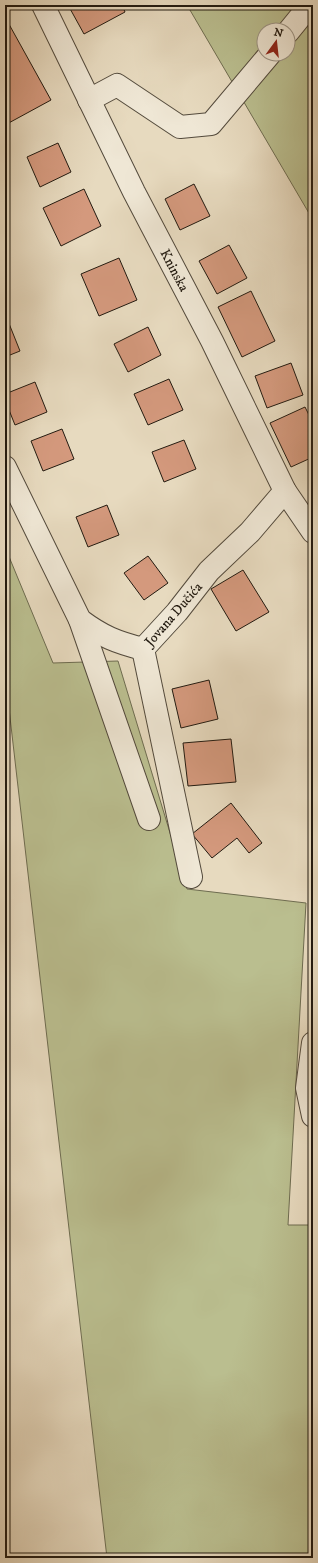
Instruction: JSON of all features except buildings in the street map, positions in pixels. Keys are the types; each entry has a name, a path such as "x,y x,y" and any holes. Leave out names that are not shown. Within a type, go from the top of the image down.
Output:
{"street":[{"name":"Kninska","path":"43,5 134,192 212,341 285,491 313,532"},
{"path":"296,22 310,5"},
{"path":"89,100 117,85 180,127 212,124 263,62"},
{"name":"Jovana Dučića","path":"5,467 80,620 100,635 117,642 143,649 177,612 209,571 250,532 285,491"},
{"path":"80,620 149,819"},
{"path":"143,649 191,877"},
{"path":"313,1043 307,1088 313,1116"}],"green space":[{"path":"187,5 313,5 313,220"},
{"path":"5,547 53,663 118,661 187,889 306,903 288,1225 313,1225 313,1558 107,1558 5,674"}]}
